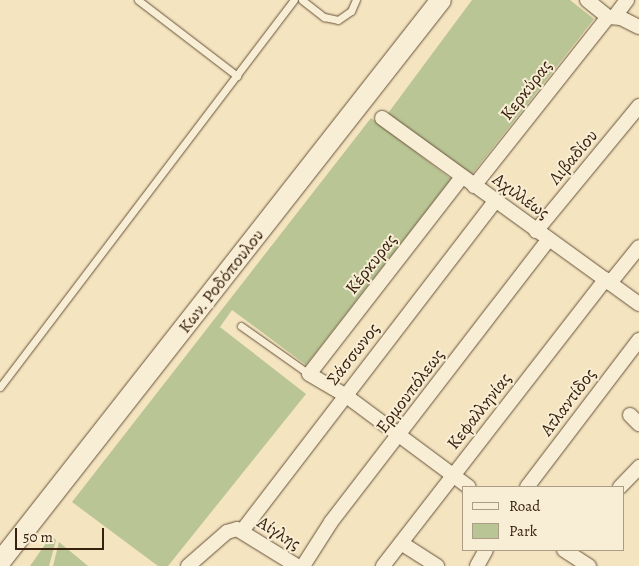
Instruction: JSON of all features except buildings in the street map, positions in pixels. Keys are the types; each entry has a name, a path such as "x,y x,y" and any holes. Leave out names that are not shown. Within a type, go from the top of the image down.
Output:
{"street":[{"name":"Κων. Ροδόπουλου","path":"0,562 441,0"},
{"path":"587,0 611,16 639,27"},
{"path":"611,16 627,0"},
{"name":"Κερκύρας","path":"474,186 611,16"},
{"name":"Λιβαδίου","path":"536,231 639,106"},
{"name":"Αχιλλέως","path":"382,118 494,201 639,304"},
{"name":"Κέρκυρας","path":"309,374 462,177"},
{"name":"Σάσσωνος","path":"242,531 494,201"},
{"name":"Ερμουπόλεως","path":"303,566 331,522 549,239"},
{"name":"Κεφαλληνίας","path":"383,566 452,476 608,281 639,247"},
{"name":"Ατλαντίδος","path":"528,486 639,340"},
{"path":"309,374 345,395 467,486"},
{"path":"621,486 639,467"},
{"path":"188,566 227,532 242,531"},
{"name":"Αίγλης","path":"242,531 297,566"},
{"path":"401,543 437,566"},
{"path":"476,566 485,551"},
{"path":"565,551 584,565"}],"lane":[{"path":"138,0 237,76"},
{"path":"0,387 294,0"},
{"path":"302,0 324,17 338,20 351,11 356,0"},
{"path":"241,326 309,374"}],"green space":[{"path":"472,0 570,0 594,19 469,178 386,116"},
{"path":"371,118 451,179 306,365 232,310 220,327 306,394 168,566 158,566 72,502"},
{"path":"51,536 56,540 49,566 30,566"},
{"path":"59,542 88,566 53,566"}]}
